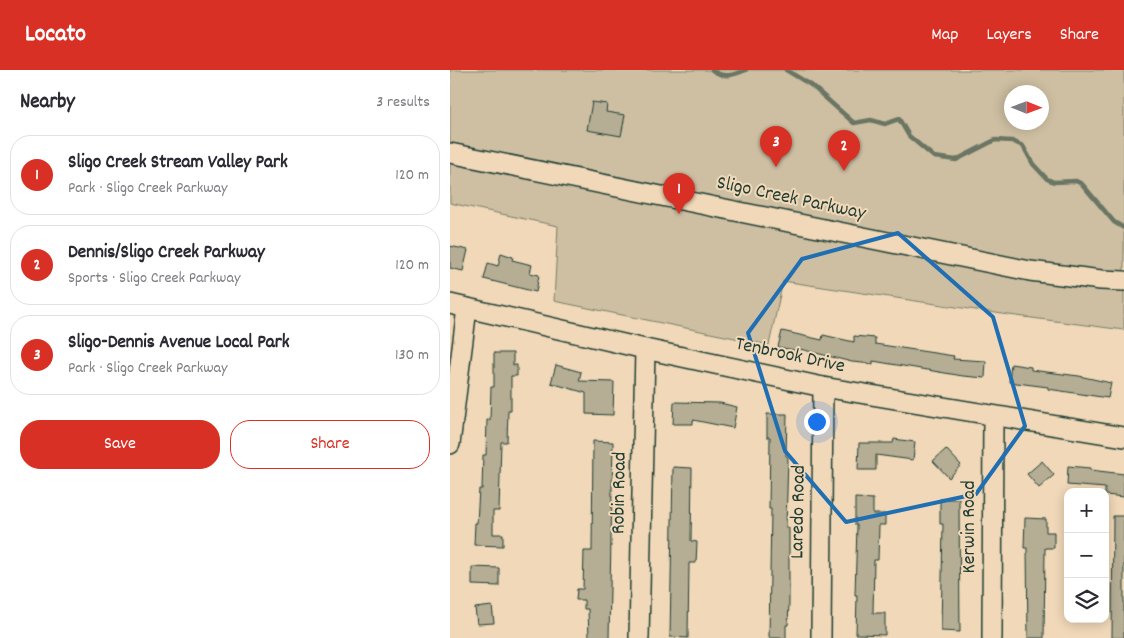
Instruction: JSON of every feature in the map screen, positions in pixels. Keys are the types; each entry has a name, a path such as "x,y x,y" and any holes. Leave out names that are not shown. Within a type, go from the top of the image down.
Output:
{"street":[{"name":"Sligo Creek Parkway","path":"450,153 1030,271 1124,281"},
{"name":"Tenbrook Drive","path":"459,306 645,349 823,387 1124,437"},
{"path":"450,444 459,306"},
{"name":"Robin Road","path":"639,638 645,349"},
{"name":"Laredo Road","path":"820,638 823,387"},
{"name":"Kerwin Road","path":"992,638 994,416"}],"highlighted area":[{"path":"898,233 993,317 1025,426 976,494 846,522 785,451 748,333 802,259"}],"shaded area":[{"path":"450,70 1124,70 1124,330 1009,315 783,281 769,345 554,301 558,226 450,203"}],"building":[{"path":"592,102 607,104 606,112 625,115 621,136 587,130"},
{"path":"450,246 468,250 463,271 450,268"},
{"path":"501,253 513,257 512,260 532,265 530,273 539,275 536,292 484,279 488,263 498,266"},
{"path":"782,331 822,340 823,335 854,342 854,336 875,338 875,344 954,356 953,359 986,361 985,378 873,361 873,364 852,362 800,349 799,351 778,347"},
{"path":"494,353 513,353 513,365 517,365 517,376 511,376 511,410 508,410 507,442 501,442 499,511 493,511 493,534 503,534 503,546 474,545 479,489 482,489 483,455 486,455 487,420 490,420 491,387 494,387"},
{"path":"1011,364 1031,367 1031,370 1079,376 1111,383 1108,398 1009,382"},
{"path":"556,365 581,372 579,381 614,382 613,415 586,414 586,393 551,383"},
{"path":"674,402 720,403 737,407 733,428 693,420 693,424 673,424"},
{"path":"767,414 787,414 786,528 789,528 789,603 786,638 769,638 771,509 769,509 770,437 767,437"},
{"path":"894,439 915,442 913,460 876,455 876,470 858,470 859,443 893,443"},
{"path":"593,441 613,442 609,638 589,638 588,609 584,609 584,600 576,600 577,589 583,589 584,551 592,551"},
{"path":"946,449 961,465 949,478 933,461"},
{"path":"1042,461 1054,475 1039,488 1027,474"},
{"path":"1068,466 1124,474 1124,497 1109,495 1109,488 1067,485"},
{"path":"673,467 692,468 691,541 697,542 696,563 689,563 688,638 670,637"},
{"path":"855,498 873,499 873,514 885,514 885,525 879,525 878,560 874,560 873,613 885,613 885,635 856,634 857,525 855,525"},
{"path":"940,499 959,499 960,632 941,631 943,524 940,524"},
{"path":"1113,516 1124,516 1124,638 1112,638"},
{"path":"1025,518 1046,519 1046,532 1054,532 1054,548 1045,548 1044,638 1028,638 1027,548 1024,548"},
{"path":"472,567 499,568 499,586 472,585"},
{"path":"492,606 494,623 477,624 475,608"}],"waterway":[{"path":"712,70 725,75 733,75 746,70"},
{"path":"786,70 811,85 854,123 871,120 885,124 899,119 909,136 934,157 956,160 995,140 1012,141 1023,146 1033,164 1047,179 1054,182 1076,181 1082,184 1114,222 1124,228"}],"place":[{"name":"Sligo-Dennis Avenue Local Park","path":"776,167"},
{"name":"Dennis/Sligo Creek Parkway","path":"844,171"},
{"name":"Sligo Creek Stream Valley Park","path":"679,214"}]}
